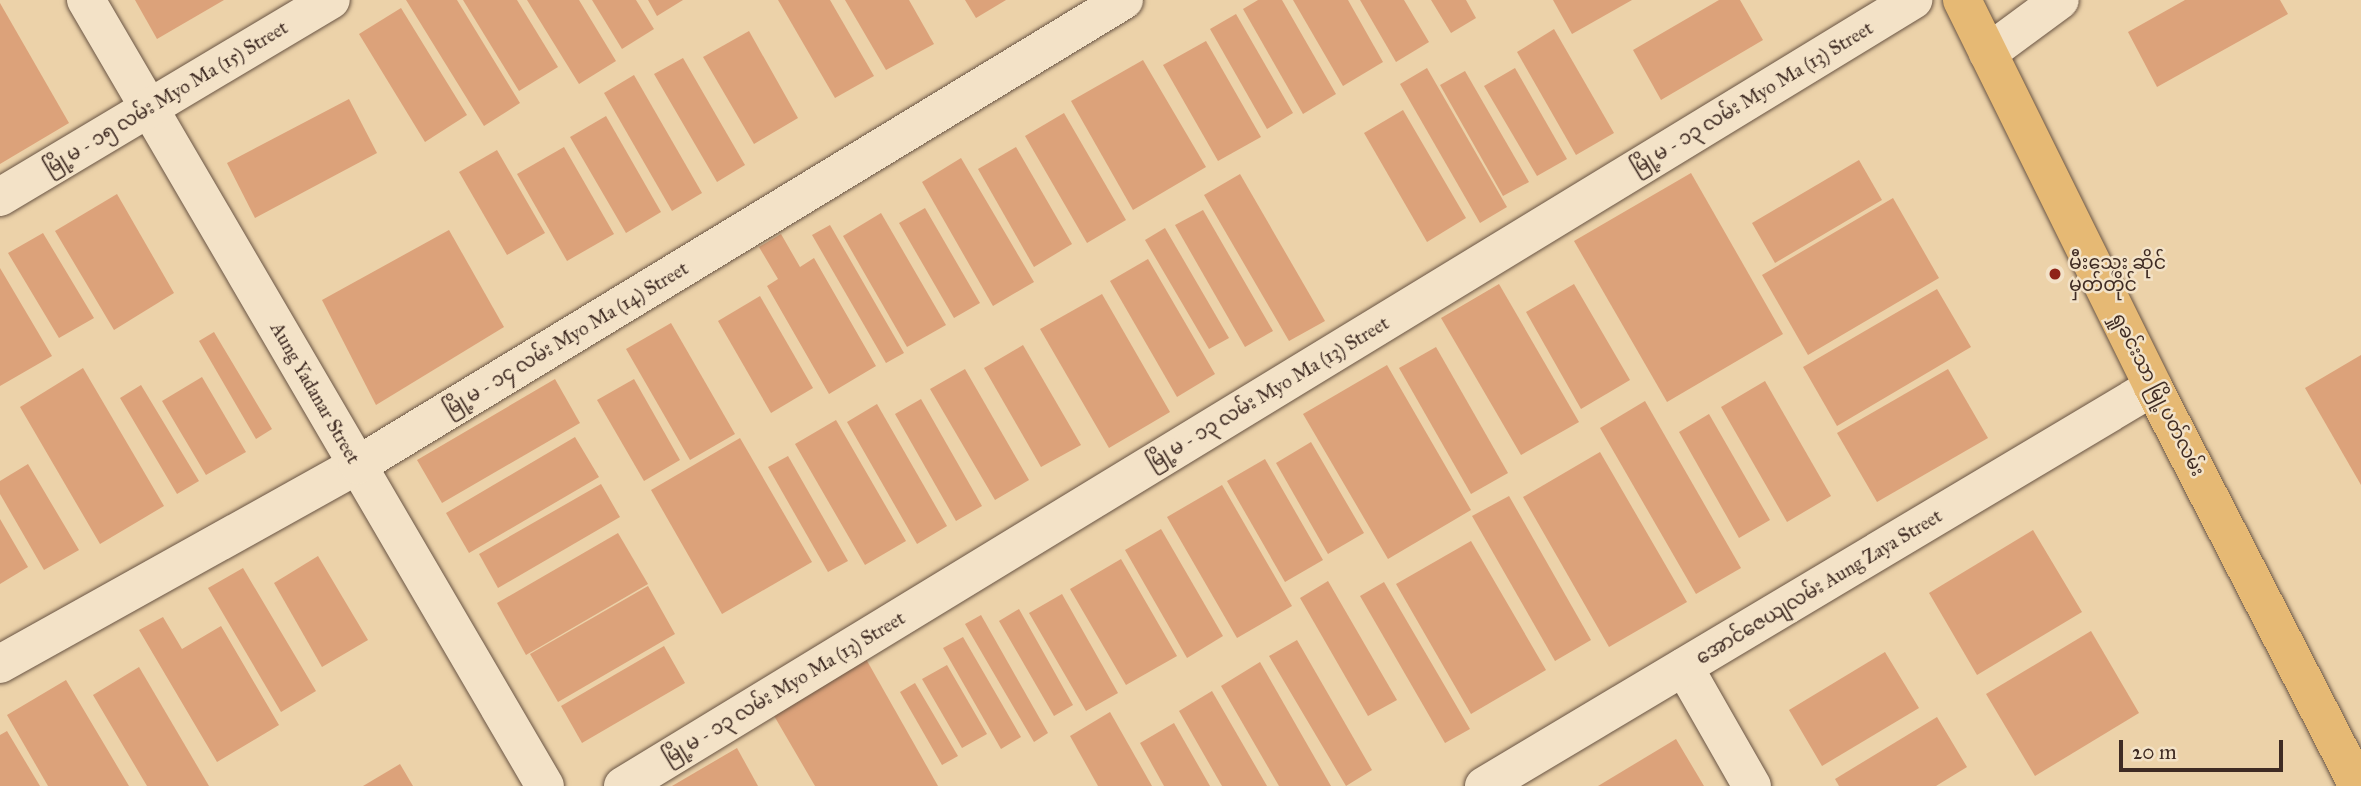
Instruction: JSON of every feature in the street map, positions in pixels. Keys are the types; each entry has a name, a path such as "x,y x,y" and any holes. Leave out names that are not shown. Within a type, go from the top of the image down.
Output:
{"main road":[{"name":"ရှုခင်းသာ မြို့ပတ်လမ်း","path":"1962,0 2153,387 2358,786"}],"street":[{"name":"Aung Yadanar Street","path":"86,0 545,786"},
{"name":"မြို့မ - ၁၅ လမ်း Myo Ma (15) Street","path":"0,197 331,0"},
{"name":"မြို့မ - ၁၄ လမ်း Myo Ma (14) Street","path":"0,664 358,465 1124,0"},
{"name":"မြို့မ - ၁၃ လမ်း Myo Ma (13) Street","path":"623,786 1913,0"},
{"path":"1988,53 2060,0"},
{"name":"အောင်ဇေယျလမ်း Aung Zaya Street","path":"1484,786 2153,387"},
{"path":"1684,667 1752,786"}],"building":[{"path":"135,0 224,0 157,39"},
{"path":"406,0 457,0 520,103 484,126"},
{"path":"463,0 517,0 558,67 519,91"},
{"path":"527,0 579,0 616,61 579,84"},
{"path":"592,0 636,0 654,29 622,49"},
{"path":"648,0 683,0 657,16"},
{"path":"778,0 830,0 874,76 835,98"},
{"path":"845,0 909,0 934,44 886,70"},
{"path":"965,0 1006,0 976,18"},
{"path":"1258,0 1282,0 1336,94 1303,114 1243,9"},
{"path":"1293,0 1348,0 1383,62 1343,86"},
{"path":"1360,0 1404,0 1429,42 1396,62"},
{"path":"1431,0 1466,0 1476,18 1451,33"},
{"path":"1553,0 1632,0 1572,34"},
{"path":"1719,0 1740,0 1763,40 1661,100 1633,50"},
{"path":"2185,0 2280,0 2288,14 2157,87 2128,32"},
{"path":"0,3 69,123 0,164"},
{"path":"401,8 467,115 425,142 359,34"},
{"path":"1236,14 1293,113 1267,129 1210,29"},
{"path":"1554,29 1614,133 1576,155 1517,52"},
{"path":"749,31 798,118 754,144 703,57"},
{"path":"1206,41 1261,137 1218,161 1163,65"},
{"path":"683,58 745,165 717,182 654,74"},
{"path":"1143,60 1206,167 1133,210 1071,101"},
{"path":"1427,68 1507,207 1480,223 1400,84"},
{"path":"1515,68 1567,159 1537,176 1484,86"},
{"path":"1465,71 1529,182 1503,196 1440,85"},
{"path":"634,75 702,193 672,211 604,93"},
{"path":"349,99 377,153 255,218 227,163"},
{"path":"1403,110 1466,218 1427,242 1364,133"},
{"path":"1064,113 1126,220 1087,243 1025,136"},
{"path":"606,116 661,212 626,233 570,137"},
{"path":"564,147 614,234 567,261 517,174"},
{"path":"1016,147 1072,244 1034,267 978,169"},
{"path":"497,150 545,233 507,255 459,172"},
{"path":"961,158 1034,282 993,306 922,182"},
{"path":"1859,160 1882,200 1775,263 1752,223"},
{"path":"1691,173 1783,334 1667,402 1574,241"},
{"path":"1240,174 1325,321 1289,341 1204,195"},
{"path":"117,194 174,293 114,330 55,231"},
{"path":"1893,198 1939,278 1808,355 1762,275"},
{"path":"925,208 980,303 954,318 899,223"},
{"path":"1203,210 1273,331 1245,347 1175,225"},
{"path":"881,213 946,325 907,347 843,236"},
{"path":"830,225 904,353 886,363 812,235"},
{"path":"1165,228 1229,338 1209,349 1145,240"},
{"path":"449,230 504,327 376,405 322,300"},
{"path":"43,233 94,318 59,338 8,253"},
{"path":"781,234 800,267 814,258 876,366 829,394 767,286 778,279 759,247"},
{"path":"1148,259 1215,374 1177,397 1110,281"},
{"path":"0,268 52,356 0,386"},
{"path":"1499,284 1579,422 1521,455 1441,318"},
{"path":"1574,284 1630,380 1581,409 1526,312"},
{"path":"1937,289 1971,347 1837,426 1803,367"},
{"path":"1102,294 1170,412 1109,448 1040,329"},
{"path":"760,296 813,388 771,413 718,321"},
{"path":"671,323 735,434 690,460 626,349"},
{"path":"214,332 272,429 256,439 199,341"},
{"path":"1023,345 1081,445 1041,467 984,368"},
{"path":"1436,347 1508,473 1471,494 1399,368"},
{"path":"2361,355 2361,485 2305,388"},
{"path":"1387,365 1471,510 1388,559 1303,414"},
{"path":"83,368 164,506 100,544 20,407"},
{"path":"965,369 1029,480 995,500 930,389"},
{"path":"1948,369 1988,438 1877,502 1837,433"},
{"path":"202,377 246,452 206,475 162,401"},
{"path":"555,379 580,423 442,503 417,460"},
{"path":"634,379 680,460 644,481 597,400"},
{"path":"1765,381 1831,496 1787,522 1721,407"},
{"path":"141,385 199,481 177,494 120,398"},
{"path":"921,399 982,506 956,521 895,414"},
{"path":"1645,401 1741,568 1696,594 1600,428"},
{"path":"877,404 947,526 917,544 847,422"},
{"path":"1709,414 1770,520 1739,538 1679,432"},
{"path":"836,420 906,541 865,565 795,444"},
{"path":"575,437 599,477 469,553 446,513"},
{"path":"740,438 812,562 722,614 651,490"},
{"path":"1311,442 1364,533 1328,554 1276,463"},
{"path":"1600,452 1687,602 1609,647 1523,497"},
{"path":"788,456 848,561 828,572 768,467"},
{"path":"1265,459 1323,560 1285,582 1227,481"},
{"path":"28,464 79,550 44,570 0,494 0,481"},
{"path":"601,484 620,517 498,588 479,554"},
{"path":"1222,485 1292,606 1237,638 1167,517"},
{"path":"1509,496 1591,640 1555,661 1472,516"},
{"path":"0,519 28,567 0,584"},
{"path":"1161,529 1223,636 1187,658 1125,550"},
{"path":"2033,530 2082,612 1977,675 1929,593"},
{"path":"618,533 648,584 526,655 497,603"},
{"path":"1471,541 1546,670 1471,714 1396,584"},
{"path":"318,556 368,640 322,667 274,583"},
{"path":"1121,559 1177,656 1126,685 1070,589"},
{"path":"243,568 316,691 281,712 208,588"},
{"path":"1328,581 1397,700 1368,716 1300,598"},
{"path":"1384,582 1470,729 1445,743 1360,596"},
{"path":"648,586 675,634 558,702 530,654"},
{"path":"1062,594 1118,693 1086,711 1029,613"},
{"path":"1019,609 1073,705 1054,716 999,621"},
{"path":"981,615 1048,733 1034,742 965,624"},
{"path":"163,617 182,649 221,626 279,725 217,762 139,630"},
{"path":"2091,631 2139,713 2035,776 1986,694"},
{"path":"963,637 1021,737 1001,749 943,648"},
{"path":"1297,640 1372,770 1346,786 1269,656"},
{"path":"664,646 685,683 582,743 561,706"},
{"path":"1885,652 1919,708 1822,766 1789,710"},
{"path":"866,659 938,786 815,786 773,714"},
{"path":"1260,662 1331,786 1279,786 1221,686"},
{"path":"947,665 987,734 962,748 922,679"},
{"path":"139,667 209,786 147,786 93,695"},
{"path":"66,680 129,786 48,786 7,715"},
{"path":"915,683 958,756 942,765 900,692"},
{"path":"1212,691 1267,786 1222,786 1179,711"},
{"path":"1110,712 1152,786 1098,786 1070,736"},
{"path":"1937,717 1967,767 1936,786 1839,786 1835,779"},
{"path":"1174,723 1210,786 1164,786 1140,743"},
{"path":"7,731 40,786 0,786 0,735"},
{"path":"1676,739 1704,786 1598,786"},
{"path":"737,748 758,786 672,786"},
{"path":"400,764 413,786 363,786"}],"place":[{"name":"မီးသွေး ဆိုင် မှတ်တိုင်","path":"2055,274"}]}
